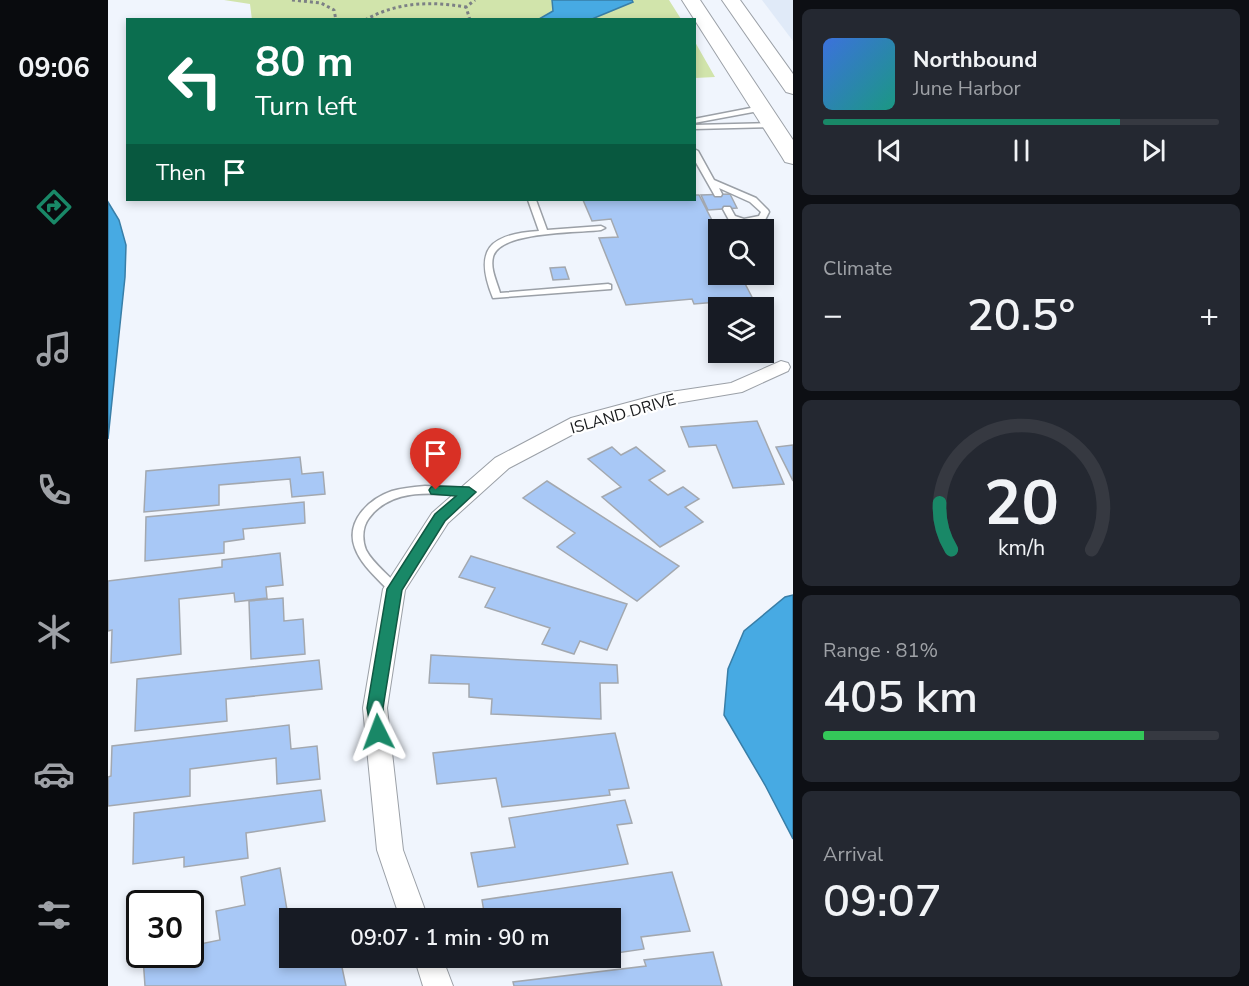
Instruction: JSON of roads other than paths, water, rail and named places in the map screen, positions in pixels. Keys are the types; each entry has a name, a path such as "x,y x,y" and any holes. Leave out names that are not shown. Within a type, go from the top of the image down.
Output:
{"main road":[{"path":"696,7 736,6 793,88"},
{"path":"696,7 793,157"}],"street":[{"name":"ISLAND DRIVE","path":"410,908 390,850 375,708 394,589 440,518 502,463 578,423 664,399 735,388 781,367"},
{"path":"432,968 438,986"}],"lane":[{"path":"696,121 767,116"},
{"path":"696,127 767,116"},
{"path":"696,156 718,194"},
{"path":"711,182 753,200 765,212 765,215 757,221 744,222 732,218 727,209"},
{"path":"532,201 544,233"},
{"path":"601,228 519,235 494,247 488,256 488,265 496,296 608,287"},
{"path":"394,589 362,551 357,537 360,523 369,510 382,499 400,492 419,489 469,492"}],"water":[{"path":"552,0 632,0 633,2 594,18 541,18 553,11"},
{"path":"108,202 119,220 126,245 125,277 108,439"},
{"path":"793,595 793,839 724,715 728,669 744,631 785,597"}]}
